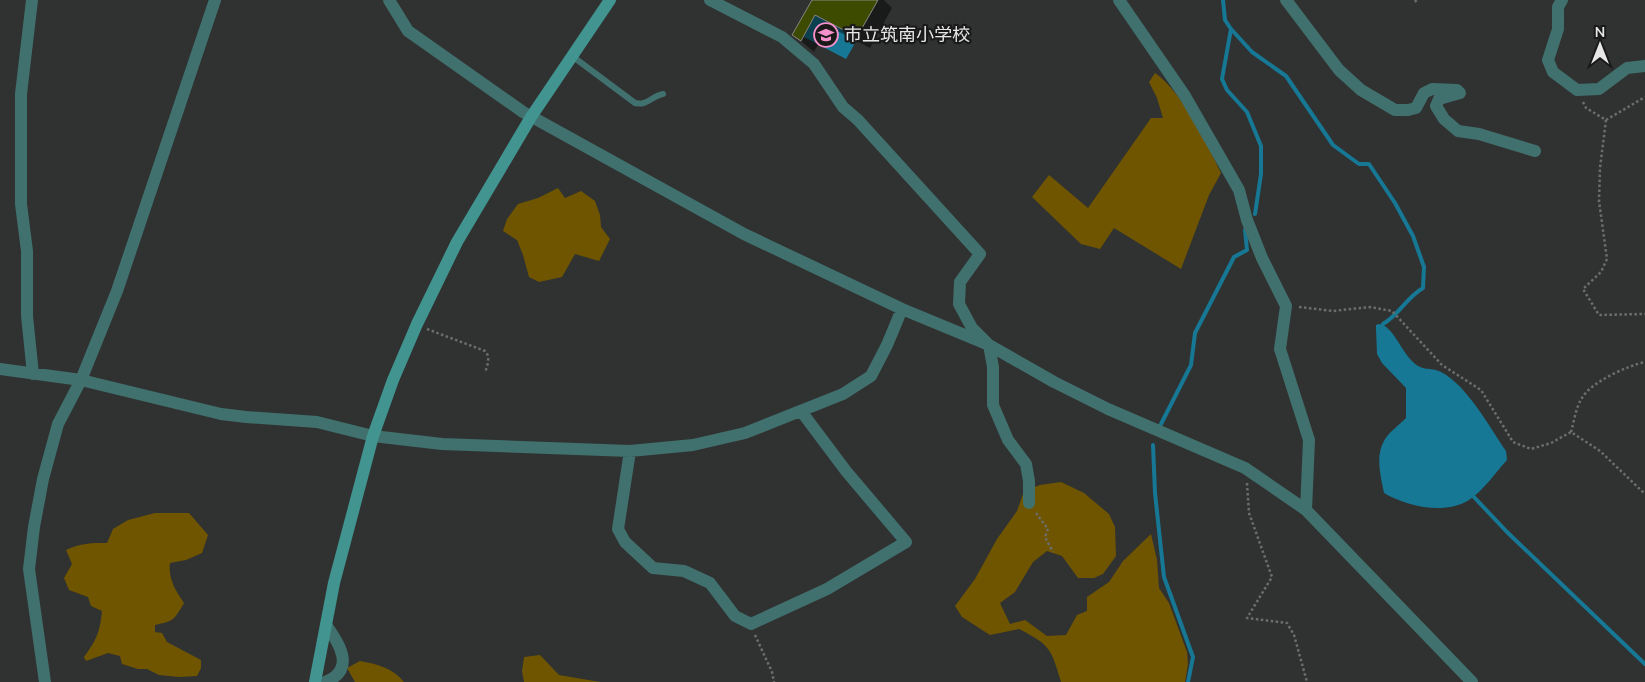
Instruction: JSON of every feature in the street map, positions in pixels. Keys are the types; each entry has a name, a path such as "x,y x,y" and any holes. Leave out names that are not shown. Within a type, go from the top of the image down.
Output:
{"street":[{"path":"32,0 21,94 21,204 27,251 28,316 33,374"},
{"path":"45,682 29,569 43,480 58,424 81,380 117,291 215,0"},
{"path":"389,0 408,31 531,117 744,234 902,309 989,345 1054,382 1108,409 1246,468 1306,510 1472,682"},
{"path":"315,682 334,583 373,436 393,380 417,324 457,242 531,117 610,0"},
{"path":"710,0 782,37 814,64 843,107 858,120 980,254 960,282 959,304 972,328 989,345 994,367 993,405 1008,440 1026,464 1029,482 1029,503"},
{"path":"1119,0 1185,96 1239,190 1247,220 1262,258 1286,306 1280,349 1308,440 1306,510"},
{"path":"1286,0 1338,70 1361,90 1395,110 1408,110 1416,108 1424,93 1432,89 1457,90 1460,93 1439,99 1436,106 1444,119 1458,131 1479,134 1534,151"},
{"path":"1562,0 1558,7 1558,30 1548,60 1553,72 1577,90 1599,88 1627,68 1645,66"},
{"path":"0,370 81,380 221,414 317,422 373,436 442,444 630,452 693,445 745,433 844,394 872,376 902,309"},
{"path":"630,452 618,529 625,542 653,568 684,571 710,583 735,616 751,624 827,589 906,542 846,471 801,411"},
{"path":"318,666 330,681 337,676 343,661 341,647 326,625"}],"lane":[{"path":"572,56 635,103 646,103 656,95 663,94"}],"path":[{"path":"1577,90 1586,108 1606,120"},
{"path":"1606,120 1645,97"},
{"path":"1606,120 1600,168 1599,201 1607,258 1602,272 1583,289 1599,314 1645,314"},
{"path":"1286,306 1333,312 1370,307 1392,311 1442,365 1481,390 1513,442 1531,449 1551,443 1571,432 1582,398 1603,379 1634,364 1645,362"},
{"path":"424,328 485,351 489,359 485,373"},
{"path":"1571,432 1600,451 1645,494"},
{"path":"1246,468 1249,513 1272,577 1247,618 1287,624 1294,635 1307,682"},
{"path":"1029,503 1048,529 1045,537 1053,552"},
{"path":"751,624 772,672 774,682"}],"shaded area":[{"path":"1155,73 1184,105 1201,133 1221,173 1209,195 1181,269 1114,228 1100,249 1081,244 1032,197 1049,175 1088,208 1151,118 1163,118 1157,98 1149,82"},
{"path":"558,188 565,198 581,191 595,201 600,215 601,227 610,239 599,261 575,254 562,277 539,282 529,277 517,240 503,231 507,219 518,204 538,198"},
{"path":"1061,482 1084,493 1109,514 1115,527 1116,556 1103,574 1094,578 1078,578 1062,556 1047,551 1033,562 1015,592 1000,603 1010,624 1025,620 1047,636 1066,635 1077,615 1087,611 1087,597 1109,582 1123,561 1151,534 1157,560 1159,588 1169,603 1187,652 1188,664 1185,682 1061,682 1055,662 1048,649 1037,639 1019,629 990,635 962,617 955,606 975,579 997,539 1017,511 1024,491 1040,485"},
{"path":"155,513 189,513 208,535 202,553 186,560 170,563 170,574 173,584 184,603 173,619 155,625 155,632 162,633 167,642 201,660 201,668 197,676 159,675 147,669 138,669 122,664 120,656 108,653 86,661 84,657 97,636 102,611 91,606 88,597 69,590 64,578 72,564 66,550 91,543 107,543 113,529 128,520"},
{"path":"540,655 559,675 600,682 524,682 522,671 524,657"},
{"path":"360,661 384,667 395,673 404,682 355,682 347,668"}],"water":[{"path":"815,15 858,38 846,59 804,37"},
{"path":"1376,325 1384,325 1388,329 1415,364 1419,367 1441,372 1460,387 1477,408 1506,451 1507,460 1489,481 1469,500 1459,505 1438,508 1426,507 1404,502 1384,493 1379,460 1381,447 1391,432 1406,418 1406,388 1382,363 1377,354"}],"building":[{"path":"812,0 878,0 857,37 815,15 801,41 792,35"}],"waterway":[{"path":"1223,0 1225,20 1231,29 1252,52 1286,76 1333,145 1359,164 1369,164 1395,203 1413,236 1424,267 1423,288 1383,324"},
{"path":"1231,29 1222,79 1227,90 1247,112 1261,146 1261,174 1255,214"},
{"path":"1160,426 1191,365 1195,333 1234,257 1247,250 1245,230"},
{"path":"1153,445 1155,493 1164,577 1193,657 1188,682"},
{"path":"1473,496 1507,532 1645,664"}],"place":[{"name":"市立筑南小学校","path":"826,35"}]}
